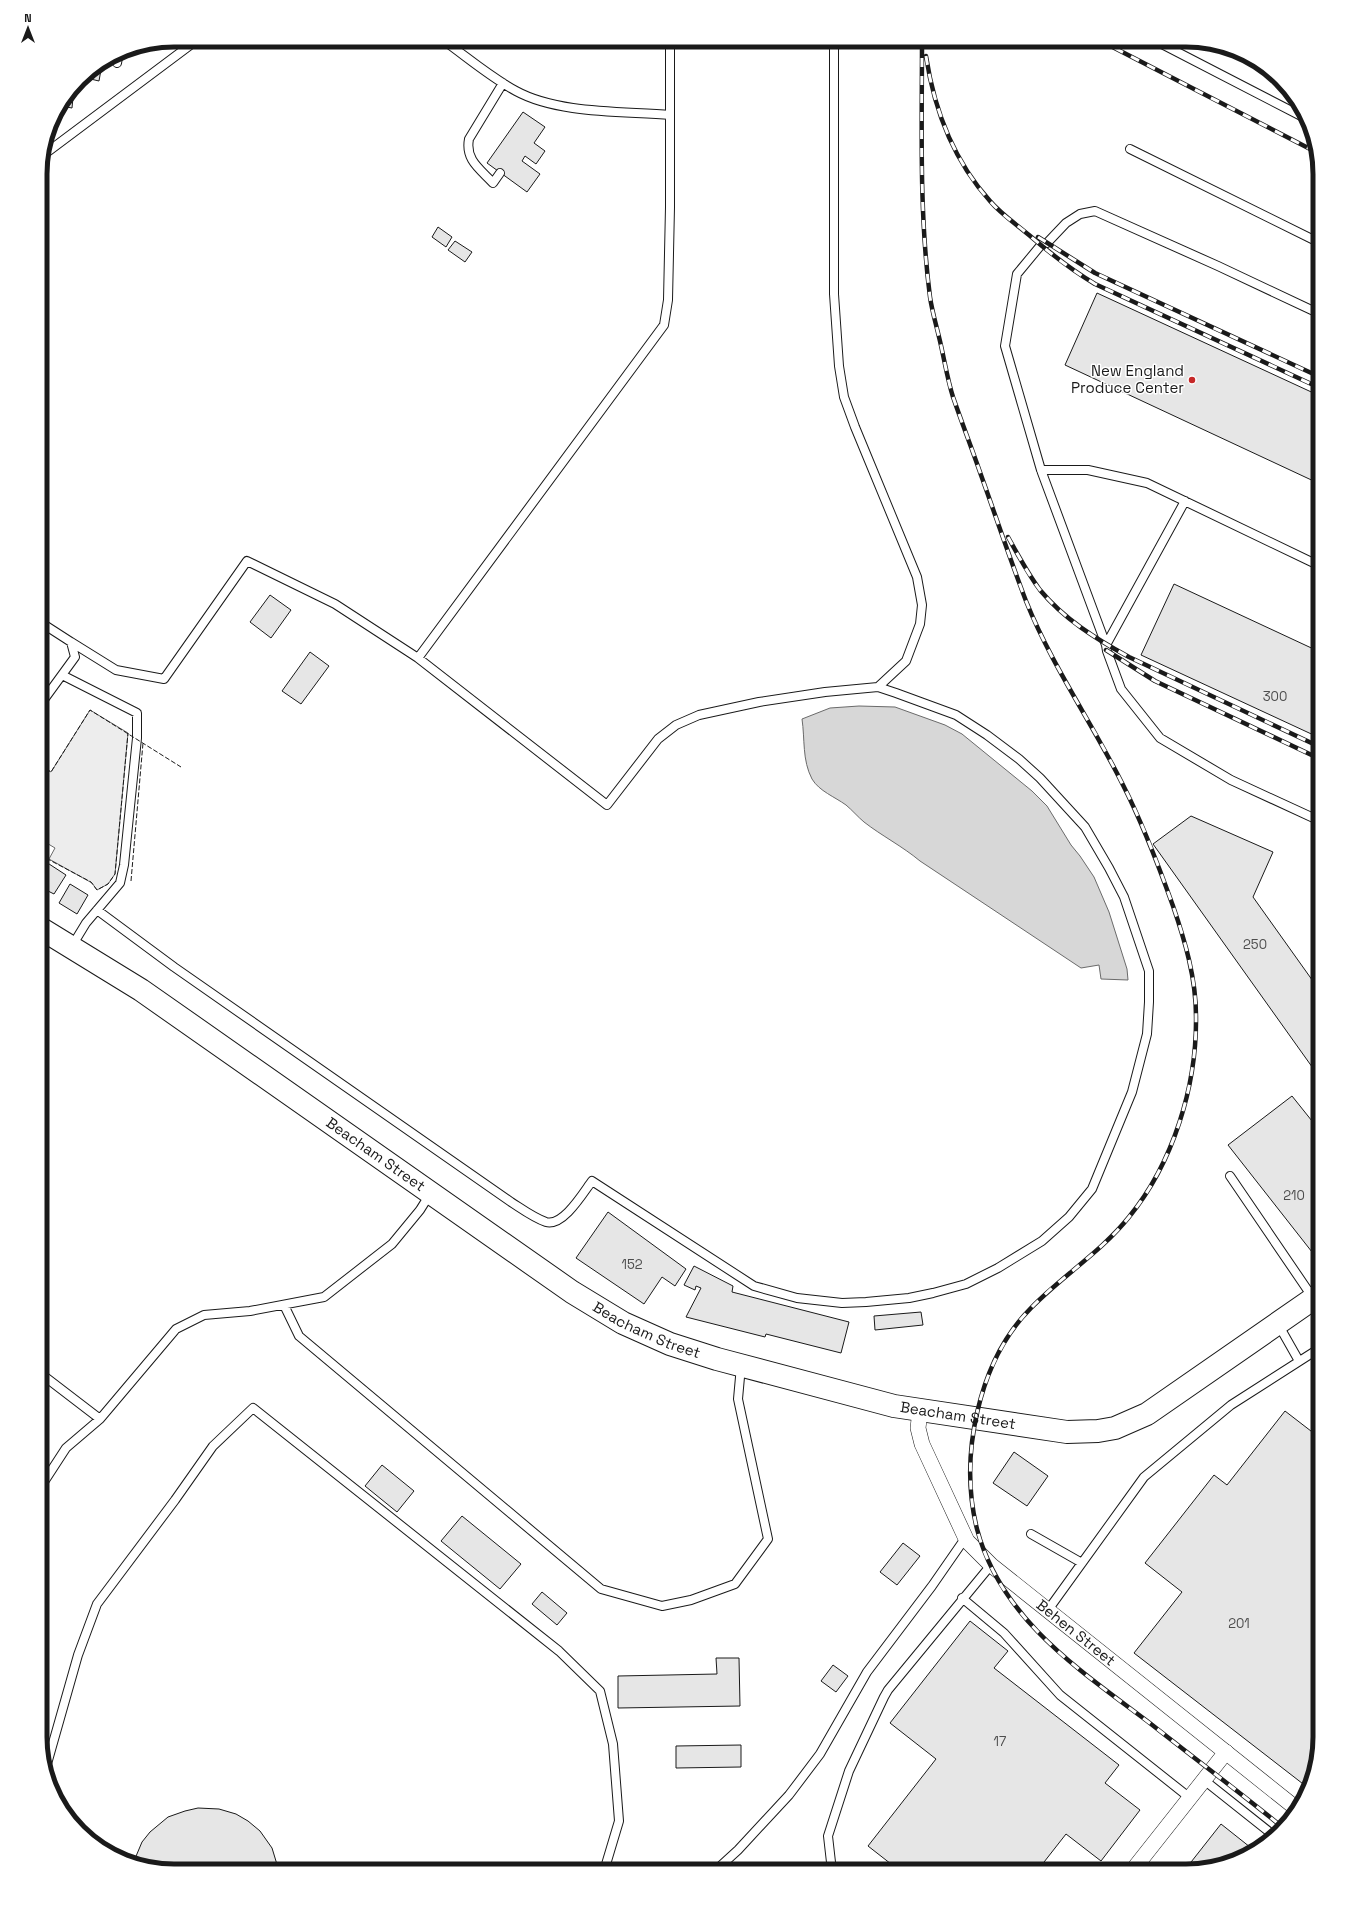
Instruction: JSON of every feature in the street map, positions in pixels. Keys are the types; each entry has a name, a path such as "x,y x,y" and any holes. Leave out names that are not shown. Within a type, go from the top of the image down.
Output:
{"main road":[{"name":"Beacham Street","path":"47,934 72,946 141,990 566,1288 623,1322 670,1344 741,1365 868,1400 920,1410 1067,1432 1098,1431 1114,1428 1148,1414 1313,1299"}],"street":[{"name":"Behen Street","path":"920,1410 918,1428 922,1444 966,1537 974,1549 991,1565 1293,1806"},
{"path":"1138,1864 1226,1752"}],"lane":[{"path":"49,151 188,47"},
{"path":"453,47 503,83 531,98 563,107 670,115"},
{"path":"418,658 664,325 668,300 670,47"},
{"path":"834,47 834,294 840,373 844,397 854,427 917,577 922,605 920,624 906,661 878,687"},
{"path":"1168,47 1298,114"},
{"path":"500,173 493,183 471,160 467,149 469,139 503,83"},
{"path":"1130,149 1313,240"},
{"path":"1313,311 1218,266 1095,212 1080,214 1066,223 1047,242 1041,245 1017,274 1005,346 1041,470 1121,689 1160,738 1231,780 1313,818"},
{"path":"1041,470 1088,470 1147,483 1313,563"},
{"path":"1106,645 1185,501"},
{"path":"47,627 116,670 164,679 247,561 335,604 418,658 607,805 658,739 676,725 699,715 759,702 825,692 878,687 956,716 988,735 1019,759 1085,826 1124,897 1149,971 1147,1034 1132,1092 1092,1189 1069,1218 1042,1241 1022,1254 966,1284 933,1294 895,1300 842,1303 797,1298 754,1286 592,1181 562,1219 548,1223 536,1217 511,1202 174,968 97,910"},
{"path":"47,695 75,657 71,642"},
{"path":"62,675 136,713 136,738 124,865 120,883 86,923 72,946"},
{"path":"1230,1176 1313,1290"},
{"path":"47,1477 66,1448 100,1419 176,1329 204,1315 250,1311 324,1298 392,1244 431,1194"},
{"path":"284,1305 299,1336 601,1589 662,1606 691,1600 736,1584 768,1540 738,1398 741,1365"},
{"path":"1278,1323 1299,1361"},
{"path":"1048,1610 1144,1477 1231,1404 1313,1352"},
{"path":"47,1379 100,1419"},
{"path":"49,1758 78,1655 97,1604 175,1500 213,1446 253,1408 560,1651 600,1691 613,1744 619,1821 606,1864"},
{"path":"1031,1534 1082,1563"},
{"path":"723,1864 738,1850 789,1795 816,1760 867,1672 932,1586 966,1537"},
{"path":"831,1864 828,1836 849,1771 884,1697 962,1598 991,1565"},
{"path":"962,1598 1004,1633 1060,1695 1190,1798"},
{"path":"1204,1780 1270,1832"}],"shaded area":[{"path":"859,706 895,707 945,725 962,734 1032,791 1047,806 1071,845 1094,877 1109,912 1127,969 1128,980 1101,979 1099,965 1081,968 871,827 846,805 815,783 809,772 807,764 804,749 802,719 830,708"},
{"path":"90,710 128,733 115,874 108,884 97,890 92,883 49,859 55,848 47,843 47,769 51,772"}],"building":[{"path":"101,70 99,81 90,79"},
{"path":"73,97 72,108 66,107"},
{"path":"523,112 545,127 534,143 545,151 536,164 525,156 522,161 540,174 527,192 487,163"},
{"path":"438,227 452,237 446,247 432,237"},
{"path":"455,241 472,252 465,262 448,250"},
{"name":"New England Produce Center","path":"1097,293 1313,393 1313,481 1065,365"},
{"path":"1174,584 1313,649 1313,735 1141,655"},
{"path":"270,595 291,610 271,638 250,622"},
{"path":"310,652 329,666 301,704 282,691"},
{"path":"1191,816 1273,852 1253,897 1313,981 1313,1068 1153,844"},
{"path":"47,863 66,875 54,894 48,891 47,892"},
{"path":"70,884 88,895 77,914 59,903"},
{"path":"1292,1096 1313,1122 1312,1252 1228,1145"},
{"path":"608,1212 686,1269 675,1286 662,1277 644,1304 576,1258"},
{"path":"694,1266 733,1286 732,1292 849,1322 841,1353 766,1334 765,1337 686,1317 701,1288 696,1286 695,1290 684,1285"},
{"path":"921,1312 923,1325 875,1330 874,1316"},
{"path":"1285,1411 1313,1433 1313,1737 1309,1770 1304,1784 1134,1653 1182,1592 1145,1563 1214,1475 1227,1485"},
{"path":"1014,1452 1048,1476 1027,1506 993,1483"},
{"path":"382,1465 414,1491 397,1512 365,1486"},
{"path":"462,1516 521,1564 500,1589 441,1541"},
{"path":"903,1543 920,1556 897,1585 880,1572"},
{"path":"542,1592 567,1613 557,1625 532,1604"},
{"path":"970,1621 1008,1651 994,1668 1119,1765 1105,1783 1140,1810 1101,1861 1066,1834 1042,1864 891,1864 868,1846 936,1759 890,1723"},
{"path":"716,1658 739,1658 740,1706 618,1708 618,1676 717,1674"},
{"path":"833,1665 848,1676 836,1692 821,1681"},
{"path":"741,1745 741,1767 676,1768 676,1746"},
{"path":"198,1808 219,1809 236,1814 248,1821 260,1831 272,1848 277,1864 165,1864 149,1862 135,1858 142,1842 150,1832 168,1817"},
{"path":"1221,1824 1250,1847 1219,1860 1190,1864"}],"railway":[{"path":"922,47 922,169 926,265 930,297 951,390 1014,570 1036,625 1122,783 1149,843 1182,933 1192,974 1196,1002 1195,1043 1187,1096 1170,1148 1158,1173 1145,1196 1118,1230 1031,1308 1013,1330 998,1355 986,1382 977,1411 972,1441 970,1472 972,1501 977,1529 988,1561 1004,1590 1024,1617 1047,1641 1098,1684 1279,1824"},
{"path":"1113,47 1311,149"},
{"path":"926,56 934,95 940,115 956,152 977,185 994,206 1004,215 1045,249 1077,273 1095,284 1313,385"},
{"path":"1038,237 1095,273 1313,374"},
{"path":"1008,537 1027,571 1040,590 1059,610 1081,628 1129,657 1313,744"},
{"path":"1106,650 1155,681 1313,756"}],"fence":[{"path":"47,769 51,772 90,710 181,767"},
{"path":"47,859 91,882 97,890 108,884 115,874 128,733"},
{"path":"131,881 143,743"}],"place":[{"name":"New England Produce Center","path":"1192,380"}]}
